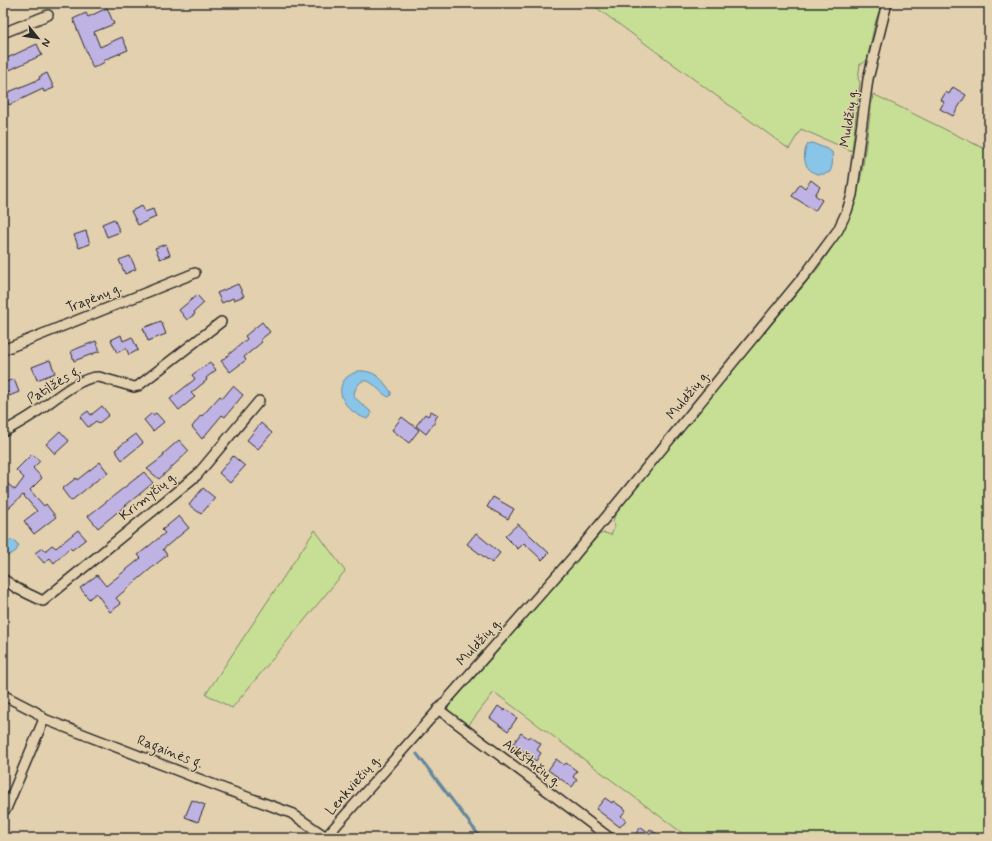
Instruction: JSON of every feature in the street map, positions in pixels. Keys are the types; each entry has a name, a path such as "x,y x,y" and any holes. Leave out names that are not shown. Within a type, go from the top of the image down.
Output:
{"street":[{"name":"Muldžių g.","path":"402,750 541,594 592,534 807,272 838,230 847,211 852,195 868,79 887,3"},
{"path":"3,33 48,14"},
{"name":"Trapėnų g.","path":"3,350 195,273"},
{"name":"Patilžės g.","path":"3,432 23,421 59,395 93,377 99,377 134,387 138,386 221,322"},
{"name":"Krimyčių g.","path":"3,579 43,601 197,475 259,401"},
{"name":"Ragainės g.","path":"3,695 36,712 44,719 291,813 326,837"},
{"name":"Aukštučių g.","path":"438,710 610,838"},
{"path":"6,809 44,719"},
{"name":"Lenkviečių g.","path":"326,837 402,750"}],"green space":[{"path":"590,3 882,3 875,23 867,60 860,64 858,79 860,82 852,151 801,129 789,149"},
{"path":"873,94 989,151 989,838 689,838 494,692 468,726 450,713 448,709 449,705 600,534 605,533 611,535 615,527 613,522 615,513 819,267 844,229 856,200 862,172"},
{"path":"315,530 345,571 232,708 206,694"}],"water":[{"path":"812,143 832,152 832,167 830,172 817,174 808,167 805,162 805,150 808,144"},
{"path":"358,371 369,372 378,376 391,392 389,397 370,382 366,381 362,381 358,385 354,397 370,411 370,417 368,419 355,413 345,403 342,397 342,384 347,377"},
{"path":"10,540 15,541 19,545 16,551 3,561 3,547"}],"building":[{"path":"107,8 114,24 94,32 100,47 122,37 128,50 104,60 105,62 93,68 73,19 86,13 88,17"},
{"path":"37,44 42,55 3,73 3,60"},
{"path":"47,73 54,88 44,92 43,89 9,105 4,94 40,79 39,77"},
{"path":"953,87 966,95 953,116 940,109 944,102 941,100 946,92 949,94"},
{"path":"811,180 820,187 815,195 822,200 815,211 792,196 800,184 805,188"},
{"path":"142,206 145,212 153,209 156,217 138,225 131,211"},
{"path":"114,219 120,232 107,237 102,224"},
{"path":"86,231 90,244 79,248 74,235"},
{"path":"166,244 170,255 160,259 155,248"},
{"path":"130,256 136,269 125,274 119,260"},
{"path":"238,284 244,296 234,300 233,298 222,303 217,293"},
{"path":"197,295 204,303 194,312 195,314 187,320 179,310"},
{"path":"161,321 166,334 148,341 143,328"},
{"path":"262,322 270,332 260,340 262,342 244,357 246,360 230,372 221,361 247,339 245,336"},
{"path":"121,335 123,341 132,337 138,350 129,355 126,348 117,353 111,340"},
{"path":"96,341 100,351 74,361 71,351"},
{"path":"50,360 55,373 37,380 32,367"},
{"path":"210,362 216,370 206,378 207,380 191,393 195,397 179,410 170,399 195,379 192,375"},
{"path":"14,379 19,392 9,396 8,392 3,394 3,383"},
{"path":"233,386 243,395 225,417 222,415 202,439 192,427 201,415 202,416 220,396 223,398"},
{"path":"102,406 109,415 99,423 96,421 88,427 80,417 88,411 91,415"},
{"path":"431,411 438,415 434,421 435,422 426,434 416,426 425,414 428,416"},
{"path":"152,413 153,415 156,413 164,422 153,431 144,420"},
{"path":"402,417 419,430 409,443 392,430"},
{"path":"261,423 272,433 258,449 247,440"},
{"path":"60,431 69,441 55,454 46,444"},
{"path":"136,434 143,443 122,460 115,450"},
{"path":"179,440 189,451 159,479 147,469 164,456 163,454"},
{"path":"32,454 40,461 33,468 42,478 30,490 44,506 46,504 56,517 34,534 24,521 37,511 23,495 3,513 3,480 15,490 24,478 16,470"},
{"path":"233,456 245,466 230,483 219,473"},
{"path":"100,462 108,473 71,501 62,489 76,478 77,480"},
{"path":"144,472 153,483 98,528 88,516"},
{"path":"203,488 215,498 201,514 189,505"},
{"path":"493,497 514,509 508,519 487,507"},
{"path":"179,516 189,528 163,549 167,555 116,598 121,604 110,612 96,593 89,599 80,588 97,575 106,586 141,558 138,555 165,533 162,530"},
{"path":"518,524 549,553 542,560 524,543 518,549 505,536"},
{"path":"78,530 86,539 72,550 70,548 54,563 50,558 44,563 35,553 42,548 45,551 52,545 56,548"},
{"path":"476,533 500,553 492,563 467,544"},
{"path":"498,706 505,711 506,709 517,718 508,731 490,718"},
{"path":"521,733 528,738 530,736 541,744 537,750 541,753 536,761 513,744"},
{"path":"556,759 564,765 566,763 577,771 573,777 577,780 572,787 548,770"},
{"path":"605,798 612,803 613,801 626,810 621,816 626,820 620,827 596,809"},
{"path":"192,800 205,805 198,822 185,817"},
{"path":"641,827 648,832 650,829 662,838 632,838"}],"waterway":[{"path":"417,754 481,838"}]}
